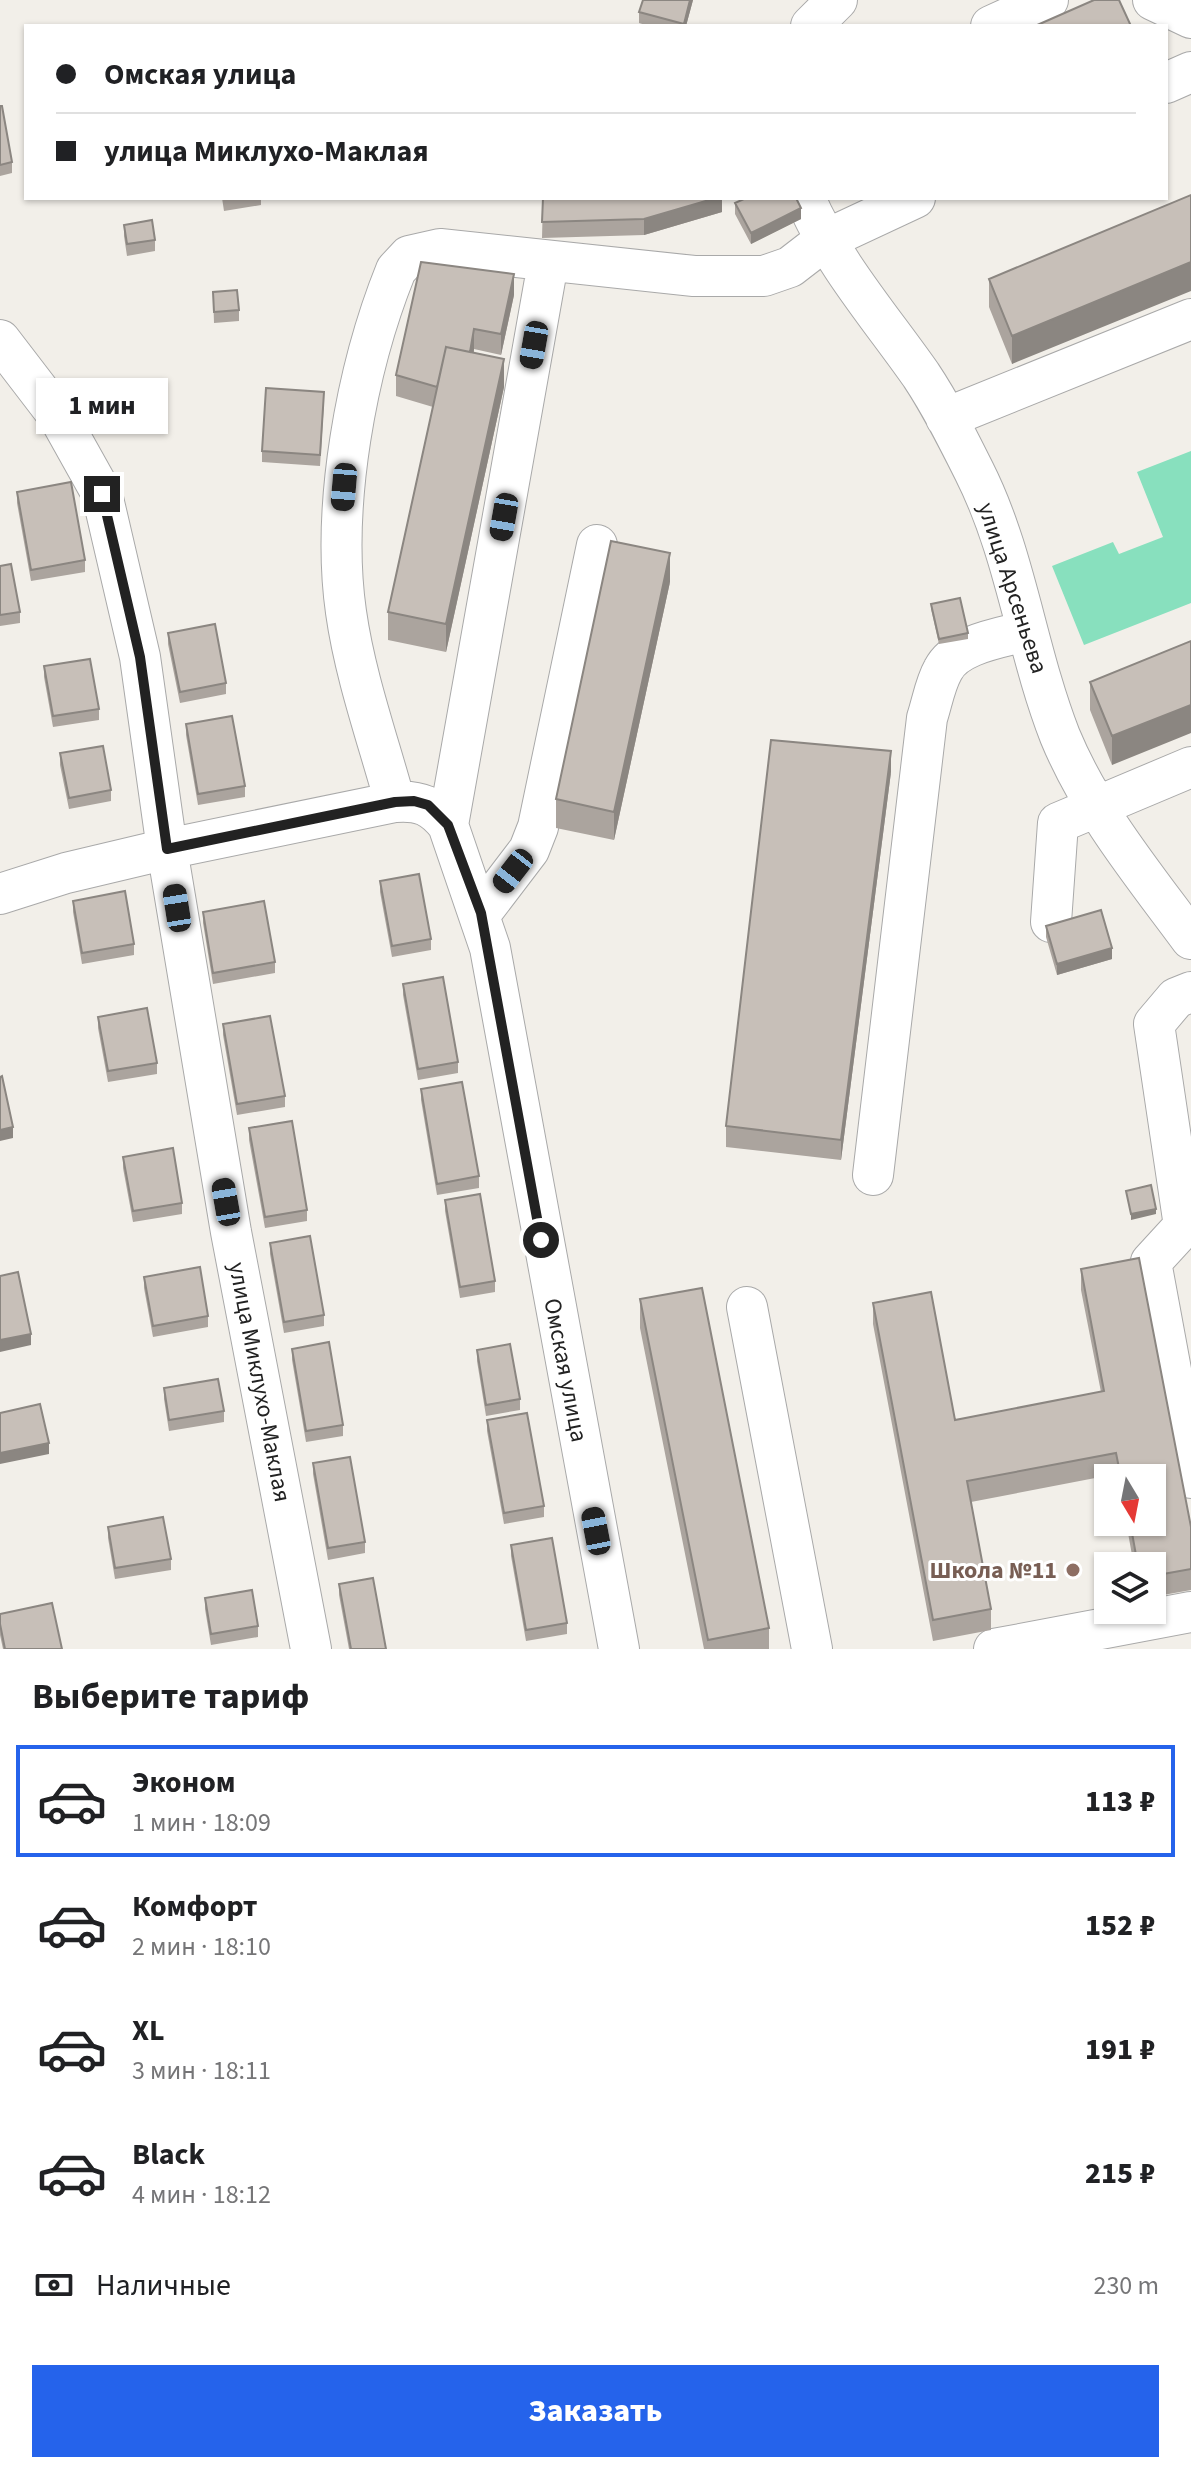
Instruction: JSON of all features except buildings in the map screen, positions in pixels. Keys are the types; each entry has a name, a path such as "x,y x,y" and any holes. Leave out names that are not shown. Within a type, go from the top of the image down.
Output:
{"street":[{"path":"813,24 837,0"},
{"path":"995,24 1048,0"},
{"path":"1153,0 1191,18"},
{"path":"1168,82 1191,72"},
{"name":"улица Арсеньева","path":"806,200 825,240 924,379 976,475 1009,559 1026,631 1060,735 1095,807 1191,939"},
{"path":"395,802 346,612 341,547 346,468 387,294 396,270 409,256 440,249 548,263 694,276 764,276 790,267 825,240 911,200"},
{"path":"448,825 548,263"},
{"path":"946,418 1191,319"},
{"name":"улица Миклухо-Маклая","path":"0,340 59,417 102,494 140,657 167,849 231,1232 311,1649"},
{"path":"481,913 529,850 538,827 597,545"},
{"path":"873,1175 927,718 943,669 953,658 971,647 1026,631"},
{"path":"1051,922 1058,823 1191,767"},
{"path":"0,894 66,873 167,849 395,802 414,801 428,805 448,825"},
{"name":"Омская улица","path":"448,825 481,913 619,1649"},
{"path":"1191,992 1176,998 1154,1024 1184,1226 1151,1262 1191,1478"},
{"path":"747,1307 812,1649"},
{"path":"994,1649 1191,1612"}],"green space":[{"path":"1191,451 1191,603 1084,645 1052,566 1113,542 1119,554 1163,537 1137,472"}],"place":[{"name":"Школа №11","path":"1073,1570"}],"route":[{"path":"102,494 140,657 167,849 395,802 414,801 428,805 448,825 481,913 490,948 541,1240"}]}
